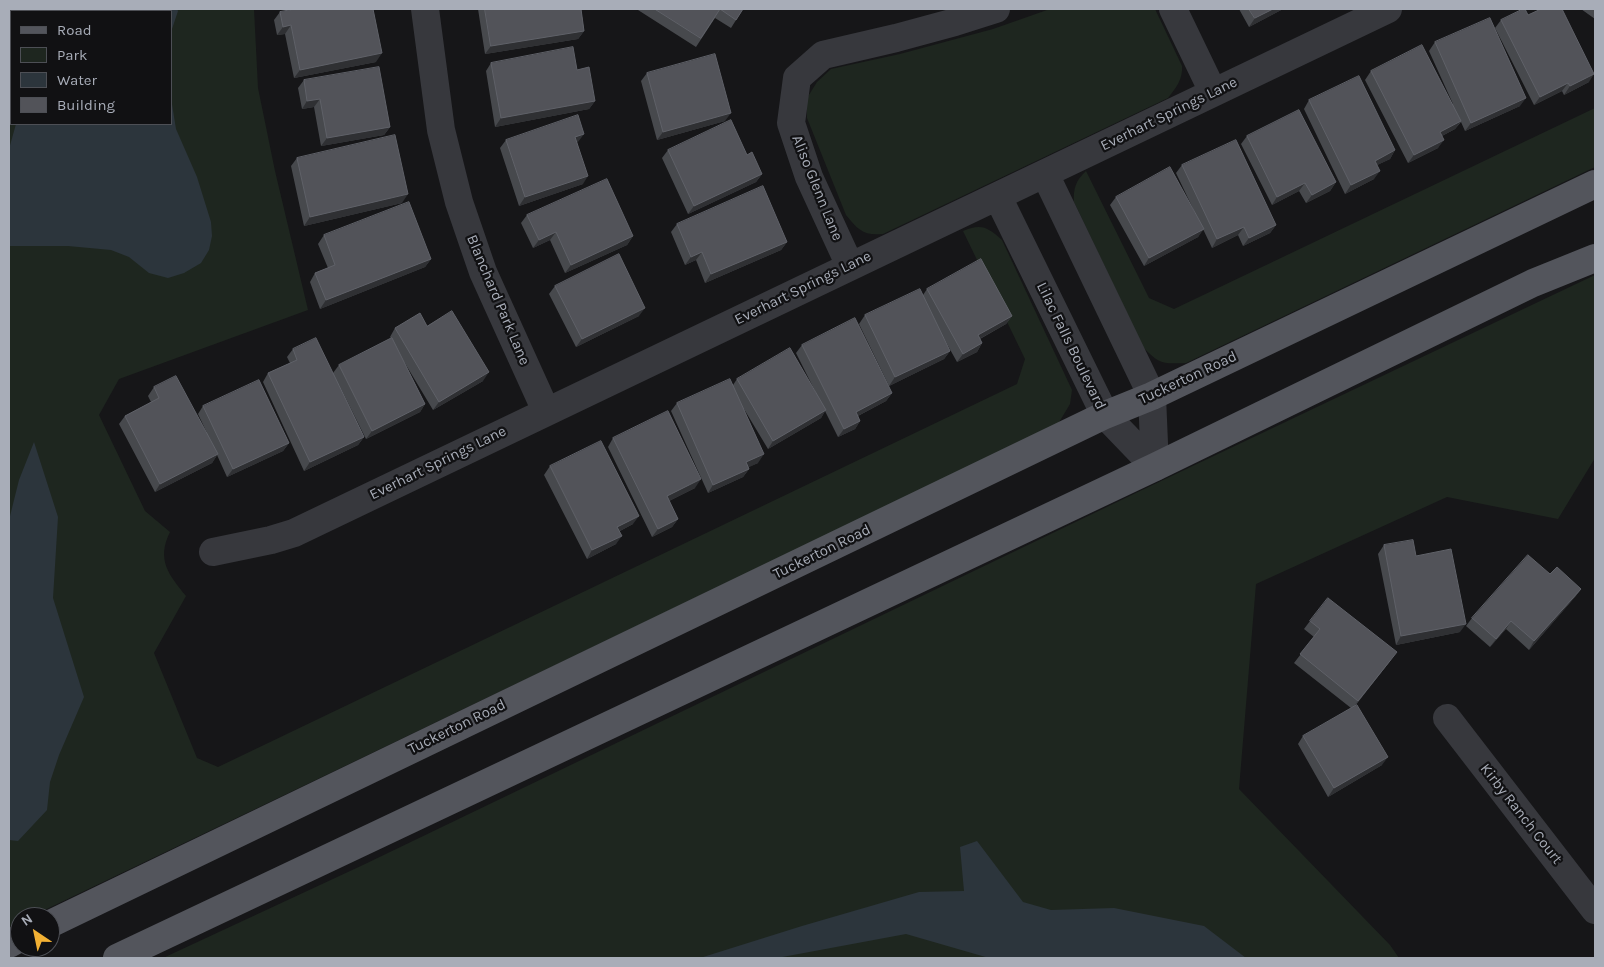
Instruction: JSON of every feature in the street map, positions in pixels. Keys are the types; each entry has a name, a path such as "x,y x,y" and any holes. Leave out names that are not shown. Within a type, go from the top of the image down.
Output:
{"main road":[{"name":"Tuckerton Road","path":"60,919 1105,415 1152,396 1595,184"},
{"path":"117,958 1155,467 1524,288 1595,258"}],"street":[{"name":"Blanchard Park Lane","path":"425,9 441,130 459,202 483,272 546,411"},
{"name":"Aliso Glenn Lane","path":"850,266 809,177 790,123 797,78 823,55 896,38 996,9"},
{"path":"1173,9 1213,92"},
{"name":"Everhart Springs Lane","path":"213,552 271,540 294,533 1388,9"},
{"path":"1045,174 1152,396 1155,467"},
{"name":"Lilac Falls Boulevard","path":"998,196 1105,415 1155,467"},
{"name":"Kirby Ranch Court","path":"1447,718 1595,910"}],"green space":[{"path":"9,9 254,9 258,88 275,171 308,310 119,379 99,415 145,511 170,532 164,551 166,567 186,596 154,653 197,758 218,767 1017,384 1025,359 963,231 980,227 988,229 1002,240 1072,390 1070,404 1058,424 51,907 10,907 9,927"},
{"path":"1050,9 1155,9 1182,66 1180,79 1176,87 1168,98 883,234 866,233 854,225 846,215 807,118 807,98 817,82 831,69 900,54 993,29"},
{"path":"1595,108 1595,167 1186,363 1162,362 1153,357 1143,347 1074,202 1076,185 1086,171 1149,298 1174,309"},
{"path":"1595,275 1595,458 1558,519 1447,497 1256,584 1239,789 1390,945 1399,958 163,958 363,865 1140,491"}],"water":[{"path":"177,9 178,11 172,29 172,10 42,10"},
{"path":"172,104 176,129 197,177 211,222 212,236 209,250 201,263 184,273 168,278 149,273 129,257 111,250 68,246 9,246 9,149 16,125 172,125"},
{"path":"34,442 58,517 53,598 84,697 59,755 50,782 47,810 18,841 9,840 9,520 19,480"},
{"path":"977,841 1023,902 1051,910 1114,908 1204,926 1246,958 989,958 906,934 777,958 700,958 919,892 964,891 960,847"}],"building":[{"path":"295,9 373,9 382,53 300,70 291,25 283,27 280,12"},
{"path":"485,9 581,9 584,31 491,46"},
{"path":"655,9 720,9 701,38"},
{"path":"720,9 743,9 736,20"},
{"path":"1249,9 1273,9 1255,18"},
{"path":"1525,9 1528,15 1541,9 1562,9 1594,74 1570,86 1568,83 1540,97 1501,20"},
{"path":"1490,18 1526,98 1471,123 1435,42"},
{"path":"1422,45 1461,121 1440,132 1444,140 1414,155 1371,71"},
{"path":"573,47 577,70 589,67 595,101 501,118 491,63"},
{"path":"715,54 731,113 663,132 647,73"},
{"path":"379,67 390,127 327,138 320,99 307,101 304,80"},
{"path":"1359,76 1395,150 1375,161 1380,171 1351,185 1309,100"},
{"path":"1299,110 1336,182 1312,195 1305,183 1277,197 1247,136"},
{"path":"578,115 584,134 575,137 588,176 525,197 506,140"},
{"path":"731,120 747,155 752,152 762,174 694,206 668,150"},
{"path":"395,135 408,194 310,217 297,158"},
{"path":"1236,140 1276,225 1249,238 1244,227 1217,239 1182,165"},
{"path":"1170,167 1204,229 1149,258 1116,197"},
{"path":"607,179 633,236 571,265 556,232 539,240 527,215"},
{"path":"763,186 787,242 711,274 702,252 691,257 677,224"},
{"path":"409,202 431,259 326,300 315,273 335,265 324,235"},
{"path":"619,254 645,308 582,339 555,286"},
{"path":"981,259 1012,316 978,335 982,343 963,354 927,289"},
{"path":"920,289 950,351 895,377 865,315"},
{"path":"452,311 489,372 439,402 395,328 420,313 427,326"},
{"path":"855,318 892,393 856,412 860,421 844,429 802,345"},
{"path":"316,338 364,437 310,462 268,373 297,360 293,349"},
{"path":"392,338 425,404 372,431 339,365"},
{"path":"790,348 826,410 773,441 737,379"},
{"path":"176,376 218,454 160,484 125,416 159,398 154,387"},
{"path":"730,379 764,454 746,462 749,469 713,485 677,403"},
{"path":"259,380 289,443 233,469 203,406"},
{"path":"668,411 701,479 667,496 678,519 658,529 613,438"},
{"path":"601,441 639,516 617,527 622,536 592,550 550,466"},
{"path":"1413,540 1416,556 1451,549 1466,624 1401,636 1384,545"},
{"path":"1528,555 1550,574 1557,567 1581,589 1534,641 1511,621 1496,639 1472,618"},
{"path":"1328,598 1397,652 1358,701 1300,654 1320,629 1310,621"},
{"path":"1357,705 1388,757 1334,788 1303,736"}]}
